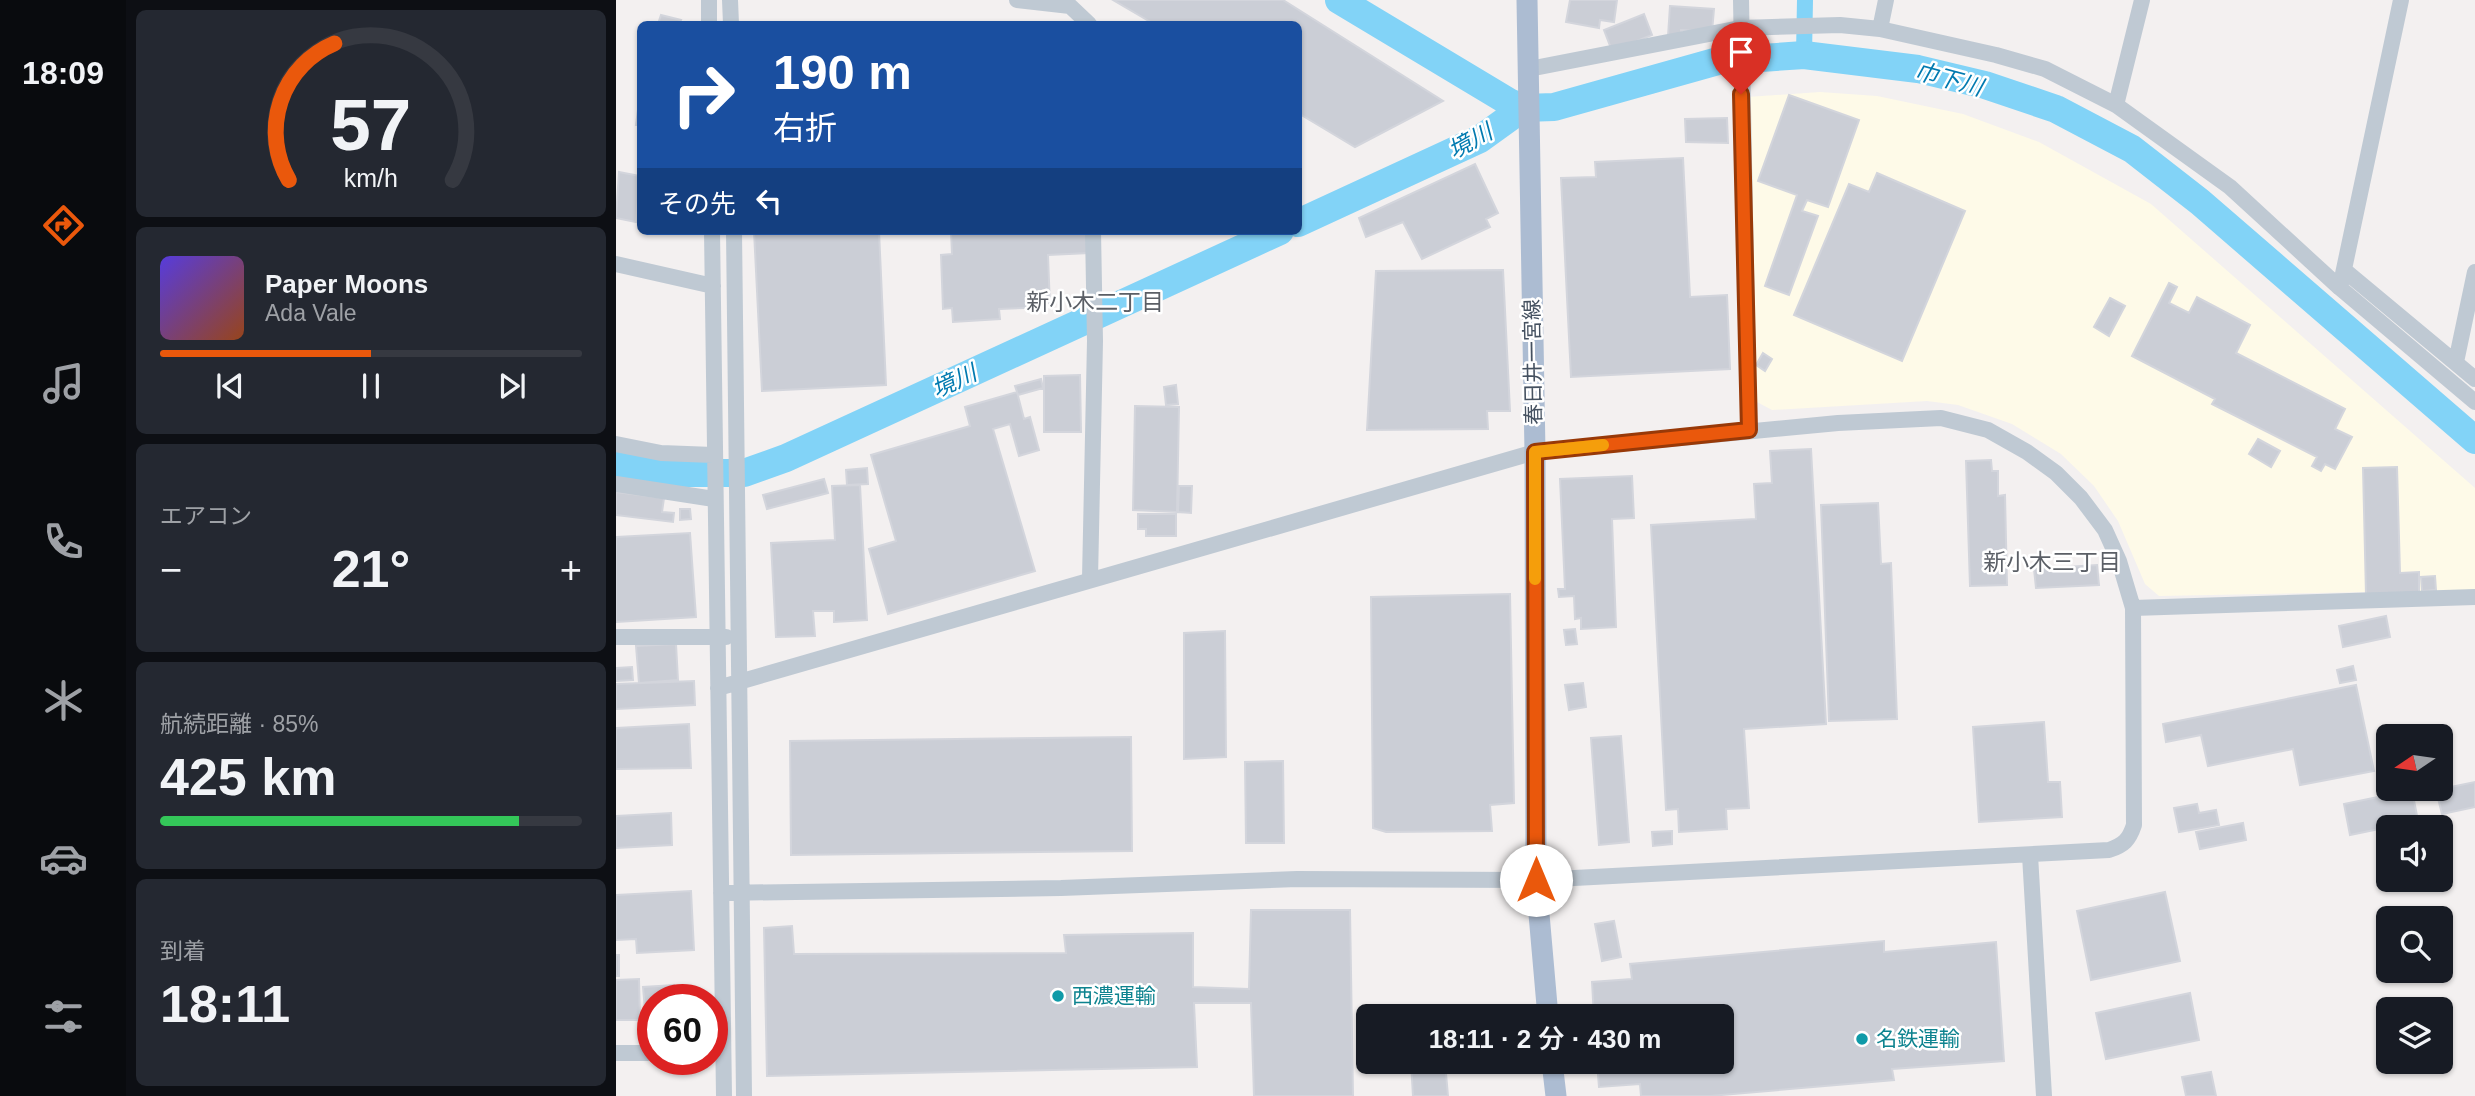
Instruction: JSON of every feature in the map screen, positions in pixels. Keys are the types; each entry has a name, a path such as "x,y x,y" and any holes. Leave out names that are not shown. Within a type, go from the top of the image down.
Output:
{"main road":[{"name":"春日井一宮線","path":"1527,0 1535,452 1536,880 1547,1004"},
{"path":"1553,1074 1556,1096"}],"street":[{"path":"709,0 709,21"},
{"path":"730,0 731,21"},
{"path":"1017,0 1070,6 1086,21"},
{"path":"1741,0 1739,32 1749,430"},
{"path":"1880,29 1886,0"},
{"path":"2116,105 2142,0"},
{"path":"2340,288 2400,0"},
{"path":"1529,74 1739,32 1795,26 1840,25 1880,29 2045,69 2116,105 2230,187 2340,288 2475,402"},
{"path":"712,235 713,455 722,893 720,984"},
{"path":"734,235 744,1096"},
{"path":"1090,579 1095,341 1093,235"},
{"path":"616,264 713,286"},
{"path":"2344,270 2475,379"},
{"path":"2456,362 2475,272"},
{"path":"718,688 1535,452 1749,430 1928,417 1988,430 2056,473 2081,498 2105,530 2119,561 2133,608 2135,810 2130,837 2122,846 2109,850 1536,880 1297,879 1061,888 722,893"},
{"path":"616,444 661,453 713,455"},
{"path":"616,484 714,499"},
{"path":"2133,608 2475,597"},
{"path":"616,638 737,637"},
{"path":"2030,855 2044,1096"},
{"path":"728,1052 743,1052"},
{"path":"616,1053 637,1053"},
{"path":"721,1075 724,1096"}],"shaded area":[{"path":"1820,92 1877,96 1963,114 2039,142 2151,204 2475,488 2475,590 2159,596 2145,584 2118,521 2094,486 2061,454 2012,424 1958,405 1927,401 1772,410 1757,402 1753,384 1747,97"}],"building":[{"path":"1113,0 1283,0 1443,101 1355,147 1302,115 1302,21 1149,21"},
{"path":"1570,0 1617,0 1614,22 1600,20 1599,28 1566,22"},
{"path":"1670,6 1714,9 1712,32 1681,30 1680,37 1668,36"},
{"path":"1644,14 1652,35 1612,51 1604,30"},
{"path":"661,15 681,20 680,21 659,21"},
{"path":"1789,95 1859,120 1828,207 1807,200 1802,211 1818,216 1789,295 1765,286 1797,195 1758,181"},
{"path":"1727,118 1728,143 1686,142 1685,119"},
{"path":"1683,158 1690,297 1727,295 1730,369 1571,377 1561,178 1596,177 1595,162"},
{"path":"1475,164 1498,213 1486,219 1490,227 1422,259 1403,222 1366,237 1359,218"},
{"path":"619,172 637,175 636,222 616,218"},
{"path":"1877,173 1965,211 1902,361 1794,315 1849,184 1869,192"},
{"path":"754,235 879,235 886,385 762,391"},
{"path":"951,235 1088,235 1089,253 1048,255 1050,307 999,309 1000,319 953,322 952,308 943,309 941,255 952,254"},
{"path":"1503,270 1510,411 1487,411 1488,429 1367,430 1376,271"},
{"path":"2169,283 2177,287 2169,303 2189,313 2197,297 2250,325 2236,353 2345,409 2335,429 2352,437 2335,469 2325,464 2321,471 2312,466 2317,457 2212,404 2215,399 2132,356"},
{"path":"2110,298 2125,306 2109,336 2094,327"},
{"path":"1763,353 1772,359 1765,371 1756,365"},
{"path":"1080,375 1081,432 1044,432 1044,376"},
{"path":"1041,379 1043,388 1018,395 1015,386"},
{"path":"1176,385 1178,404 1166,405 1164,387"},
{"path":"1017,392 1024,419 1030,417 1039,450 1019,456 1010,424 993,429 1035,571 888,614 869,549 896,541 871,455 970,426 965,407"},
{"path":"1135,406 1179,407 1177,512 1133,510"},
{"path":"2258,439 2280,451 2271,467 2249,454"},
{"path":"1811,449 1826,724 1744,729 1749,808 1726,809 1727,829 1679,832 1678,809 1666,810 1651,525 1756,519 1754,484 1772,483 1770,451"},
{"path":"1991,460 1992,471 1998,471 1998,496 2005,495 2007,585 1970,586 1966,461"},
{"path":"2397,467 2400,573 2419,572 2419,593 2366,595 2363,468"},
{"path":"867,468 868,484 847,485 846,470"},
{"path":"1632,476 1634,518 1612,519 1616,627 1581,629 1581,618 1575,619 1574,596 1559,597 1558,589 1565,589 1560,479"},
{"path":"824,479 828,493 767,509 763,495"},
{"path":"860,485 867,620 834,622 834,611 813,611 815,636 776,637 771,543 835,540 832,486"},
{"path":"1179,486 1192,486 1191,513 1178,512"},
{"path":"616,492 664,498 662,512 674,513 673,522 616,515"},
{"path":"1878,503 1881,564 1891,563 1897,719 1829,721 1821,505"},
{"path":"680,509 690,509 691,519 680,520"},
{"path":"1138,514 1176,514 1176,536 1146,536 1146,529 1138,529"},
{"path":"690,533 696,617 616,622 616,537"},
{"path":"2097,565 2099,585 2036,588 2034,569"},
{"path":"2435,576 2436,590 2422,591 2421,577"},
{"path":"1510,594 1514,803 1490,805 1492,831 1386,832 1373,828 1371,597"},
{"path":"2386,616 2390,637 2343,647 2339,626"},
{"path":"1575,629 1577,644 1566,645 1564,630"},
{"path":"1225,631 1226,757 1184,759 1184,633"},
{"path":"676,644 678,680 639,683 636,646"},
{"path":"2353,666 2356,680 2340,683 2337,670"},
{"path":"632,667 633,680 616,681 616,668"},
{"path":"694,681 695,705 616,709 616,684"},
{"path":"1583,683 1586,707 1569,710 1565,685"},
{"path":"2356,685 2374,771 2300,785 2293,749 2208,766 2201,735 2166,742 2163,724"},
{"path":"2044,722 2048,782 2060,782 2062,817 1979,822 1973,727"},
{"path":"689,724 691,768 616,769 616,728"},
{"path":"1621,736 1629,842 1599,845 1591,738"},
{"path":"1131,737 1132,851 791,855 790,741"},
{"path":"1283,761 1284,843 1246,843 1245,762"},
{"path":"2475,782 2475,807 2442,814 2439,802 2454,802 2454,786"},
{"path":"2376,797 2376,802 2414,802 2417,815 2376,815 2376,830 2350,835 2344,804"},
{"path":"2197,804 2199,813 2216,810 2219,825 2179,832 2174,808"},
{"path":"671,813 672,845 616,848 616,816"},
{"path":"2243,823 2246,840 2200,849 2196,832"},
{"path":"1672,831 1672,844 1653,846 1652,832"},
{"path":"691,891 694,950 637,953 636,939 616,940 616,895"},
{"path":"2165,892 2180,961 2091,980 2077,911"},
{"name":"西濃運輸","path":"1251,910 1350,910 1353,1096 1254,1096 1251,1003 1194,1003 1197,1067 767,1076 764,928 792,926 794,954 1066,953 1064,935 1193,933 1193,987 1249,989"},
{"path":"1614,921 1621,957 1602,961 1595,924"},
{"name":"名鉄運輸","path":"1884,941 1884,952 1996,942 2004,1061 1892,1069 1894,1080 1710,1096 1641,1096 1640,1084 1599,1087 1598,1074 1734,1074 1734,1004 1593,1004 1592,982 1632,979 1630,964"},
{"path":"616,955 619,955 619,976 616,976"},
{"path":"639,979 637,1020 616,1020 616,980"},
{"path":"2190,993 2199,1040 2106,1059 2096,1013"},
{"path":"2211,1072 2216,1096 2186,1096 2182,1077"},
{"path":"1412,1074 1446,1074 1448,1096 1413,1096"}],"waterway":[{"name":"巾下川","path":"1339,0 1523,108 1554,107 1718,61 1804,55 1918,69 1985,85 2056,109 2132,149 2200,202 2475,440"},
{"path":"1804,55 1805,0"},
{"name":"境川","path":"1302,221 1480,139 1523,108"},
{"name":"境川","path":"616,465 659,473 744,473 786,458 1271,235"}],"slow traffic":[{"path":"1535,579 1535,452 1603,445"}],"place":[{"name":"西濃運輸","path":"1058,996"},
{"name":"名鉄運輸","path":"1862,1039"}],"district":[{"name":"新小木二丁目","path":"1095,302"},
{"name":"新小木三丁目","path":"2052,562"}],"route":[{"path":"1536,880 1535,452 1749,430 1741,94"}]}
